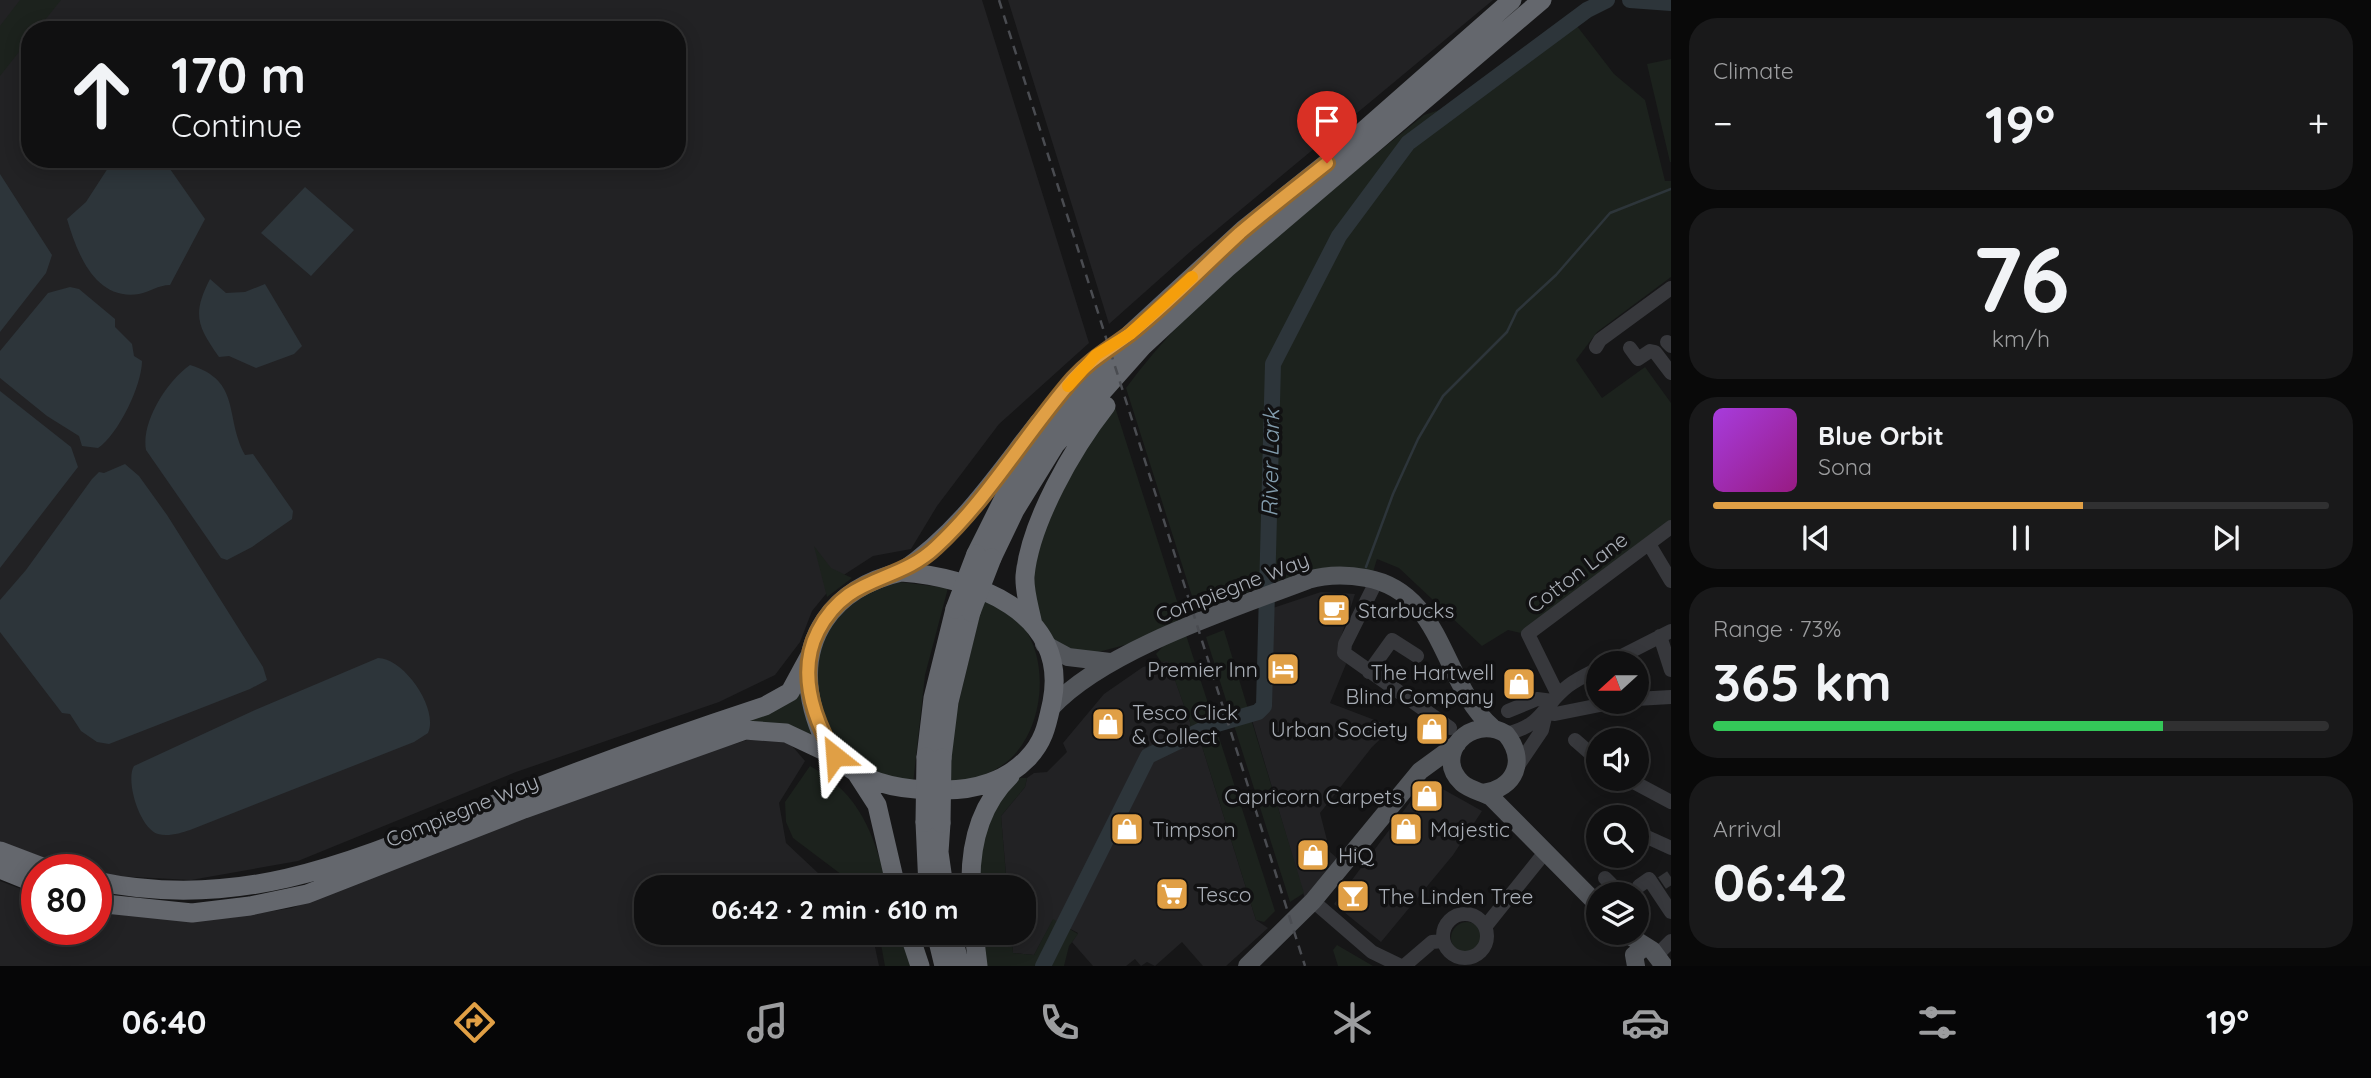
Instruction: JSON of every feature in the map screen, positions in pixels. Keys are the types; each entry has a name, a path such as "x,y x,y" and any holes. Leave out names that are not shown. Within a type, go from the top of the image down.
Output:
{"highway":[{"path":"929,875 933,822 933,698 1004,498 1051,424 1130,334 1244,230 1327,163 1512,0"},
{"path":"984,556 1055,445 1143,346 1227,268 1542,0"},
{"path":"972,875 976,830 993,796 1046,735 1054,678 1039,636 1025,577 1047,504 1083,436 1170,322"},
{"path":"1018,768 986,785 936,790 900,788 855,771 835,756 814,711 809,685 809,657 826,617 840,601 864,583 901,572 935,549 970,511 1073,380 1096,355 1130,334"},
{"path":"901,572 952,578 995,594 1018,610 1039,636"},
{"name":"Compiegne Way","path":"112,885 132,889 194,893 262,885 310,874 536,788 765,706 790,692 809,657"},
{"name":"Compiegne Way","path":"112,905 192,913 250,906 307,894 524,809 745,730 786,733 835,756"},
{"path":"855,771 877,805 893,875"},
{"path":"933,822 942,875"},
{"path":"0,851 21,859"},
{"path":"0,869 21,878"},
{"path":"913,945 920,966"},
{"path":"939,945 944,966"},
{"path":"955,945 960,966"},
{"path":"975,945 978,966"}],"main road":[{"name":"Compiegne Way","path":"1051,708 1064,694 1096,675 1110,662 1282,590 1328,574 1377,580 1396,588 1416,603 1431,624 1473,707 1499,731"},
{"name":"Compiegne Way","path":"1039,636 1068,657 1110,662"},
{"path":"1247,966 1313,901 1410,785 1457,736 1473,707"},
{"path":"1457,736 1478,728 1499,731 1516,749 1515,771 1508,798 1520,827"},
{"path":"1455,775 1452,762 1457,736"},
{"path":"1483,793 1500,789 1515,771"},
{"path":"1410,785 1436,773 1455,775 1471,789 1491,797 1586,893"}],"street":[{"path":"1596,347 1600,340 1671,288"},
{"path":"1615,329 1639,359 1650,351 1655,352 1671,373"},
{"name":"Cotton Lane","path":"1552,703 1528,634 1671,527"},
{"path":"1648,544 1671,581"},
{"path":"1377,580 1345,644 1344,653 1457,736"},
{"path":"1631,651 1665,633 1671,670"},
{"path":"1369,672 1394,635 1417,656"},
{"path":"1499,731 1523,730 1586,677"},
{"path":"1649,698 1671,697"},
{"path":"1508,711 1537,699 1552,703"},
{"path":"1552,703 1555,714 1586,708"},
{"path":"1515,771 1542,730 1552,703"},
{"path":"1575,740 1586,750"},
{"path":"1649,790 1671,802"},
{"path":"1649,838 1671,848"},
{"path":"1443,941 1456,956 1476,956 1486,942 1485,927 1546,851"},
{"path":"1605,878 1612,882"},
{"path":"1645,882 1649,879 1659,886 1671,912"},
{"path":"1313,901 1372,951 1402,966 1432,942 1443,941"},
{"path":"1443,941 1447,923 1459,915 1472,915 1485,927"}],"shaded area":[{"path":"0,0 982,0 1089,343 999,424 937,506 911,549 873,556 839,578 812,611 800,642 775,675 719,702 516,772 298,861 191,880 112,876 112,854 34,854 0,842"},
{"path":"20,0 61,0 44,21 21,21 21,49 0,76 0,26"},
{"path":"1008,0 1493,0 1191,251 1109,324"},
{"path":"1570,17 1614,74 1645,100 1665,181 1671,181 1671,277 1597,332 1576,360 1602,398 1645,367 1671,403 1671,523 1525,634 1508,630 1482,646 1399,568 1377,559 1373,572 1327,569 1278,581 1197,612 1126,388 1191,313 1266,243 1424,115 1449,107"},
{"path":"1671,59 1671,162 1670,162 1647,64"},
{"path":"108,168 169,168 205,219 170,285 139,294 124,294 111,290 90,272 76,246 67,219 86,202"},
{"path":"0,174 52,255 46,273 0,332"},
{"path":"305,187 354,230 311,276 261,233"},
{"path":"210,279 226,293 245,292 265,284 302,346 294,354 256,368 229,356 219,357 206,337 200,320 201,302"},
{"path":"70,287 79,289 115,319 115,327 132,344 134,356 142,361 138,383 128,409 106,442 98,448 82,446 79,436 47,416 0,378 0,351 48,293"},
{"path":"190,365 218,380 229,401 245,455 253,454 293,511 292,519 252,547 227,560 221,558 146,450 148,427 158,403 173,381"},
{"path":"0,391 71,447 78,467 0,568"},
{"path":"1115,407 1183,620 1144,640 1083,656 1050,641 1039,619 1032,573 1054,502 1090,436"},
{"path":"125,464 139,476 167,515 263,667 267,680 109,744 97,742 81,731 70,714 62,713 0,632 0,600 26,570 92,479 99,472 104,473"},
{"path":"814,546 831,568 852,578 827,597"},
{"path":"900,582 948,588 925,675 913,784 879,778 832,745 811,681 829,624 866,593"},
{"path":"1321,592 1355,594 1340,640 1346,664 1330,703 1393,727 1372,747 1320,813 1330,852 1337,858 1305,899 1252,720 1261,717 1268,707 1270,609"},
{"path":"983,601 1006,610 1023,626 1034,646 1039,670 1039,695 1034,720 1024,742 1009,760 989,773 950,784 951,735"},
{"path":"1224,630 1304,893 1290,902 1206,637"},
{"path":"1186,635 1275,911 1264,922 1256,920 1201,743 1191,739 1190,722 1168,661 1161,662 1156,654 1167,642"},
{"path":"378,658 398,666 417,686 428,711 428,733 414,742 186,831 162,835 151,830 145,823 133,793 131,782 134,766 255,710"},
{"path":"1168,660 1190,722 1191,739 1201,743 1256,920 1268,928 1226,966 1203,966 1182,942 1155,966 1147,962 1141,966 1135,959 1126,966 1093,966 1072,942 1078,933 1053,920 1034,955 1013,953 1012,945 1036,945 1036,875 1006,875 1001,816 1025,787 1027,778 1034,773 1047,772 1067,752 1063,743 1104,694 1143,667"},
{"path":"798,686 804,712 817,740 744,721"},
{"path":"747,740 787,740 805,761 779,803 786,843 820,875 634,875 634,945 875,945 879,966 0,966 0,881 21,889 21,945 112,945 112,912 228,918 292,908 639,774"},
{"path":"810,766 828,777 854,803 863,818 884,875 842,875 793,838 786,822 785,802"},
{"path":"1017,778 1027,778 1025,787 1001,816 1006,875 977,875 982,823"},
{"path":"1432,783 1482,811 1453,855 1381,942 1334,904 1422,786"},
{"path":"1053,919 1078,934 1069,946 1064,966 983,966 980,945 1012,945 1013,953 1034,955"},
{"path":"1467,922 1478,927 1483,938 1478,949 1467,954 1456,949 1451,938 1456,927"},
{"path":"881,945 904,945 911,966 885,966"},
{"path":"1337,945 1373,966 1338,966 1333,950"}],"waterway":[{"name":"River Lark","path":"1043,966 1148,756 1210,726 1258,712 1264,706 1273,364 1339,236 1408,143 1587,10 1607,0"},
{"name":"River Lark","path":"1630,0 1671,3"},
{"path":"1366,567 1393,494 1418,439 1443,396 1507,332 1517,311 1556,275 1610,213 1671,189"}],"tunnel":[{"path":"1662,883 1671,877"}],"railway":[{"path":"999,0 1305,966"}],"slow traffic":[{"path":"1068,386 1096,355 1130,334 1192,277"}],"place":[{"name":"Starbucks","path":"1334,610"},
{"name":"Premier Inn","path":"1283,669"},
{"name":"The Hartwell Blind Company","path":"1519,684"},
{"name":"Tesco Click & Collect","path":"1108,724"},
{"name":"Urban Society","path":"1432,729"},
{"name":"Capricorn Carpets","path":"1427,796"},
{"name":"Timpson","path":"1127,829"},
{"name":"Majestic","path":"1406,829"},
{"name":"HiQ","path":"1313,855"},
{"name":"Tesco","path":"1172,894"},
{"name":"The Linden Tree","path":"1353,896"}],"route":[{"path":"835,756 818,725 808,673 814,641 826,617 840,601 864,583 901,572 935,549 970,511 1073,380 1096,355 1130,334 1244,230 1327,163"}]}
